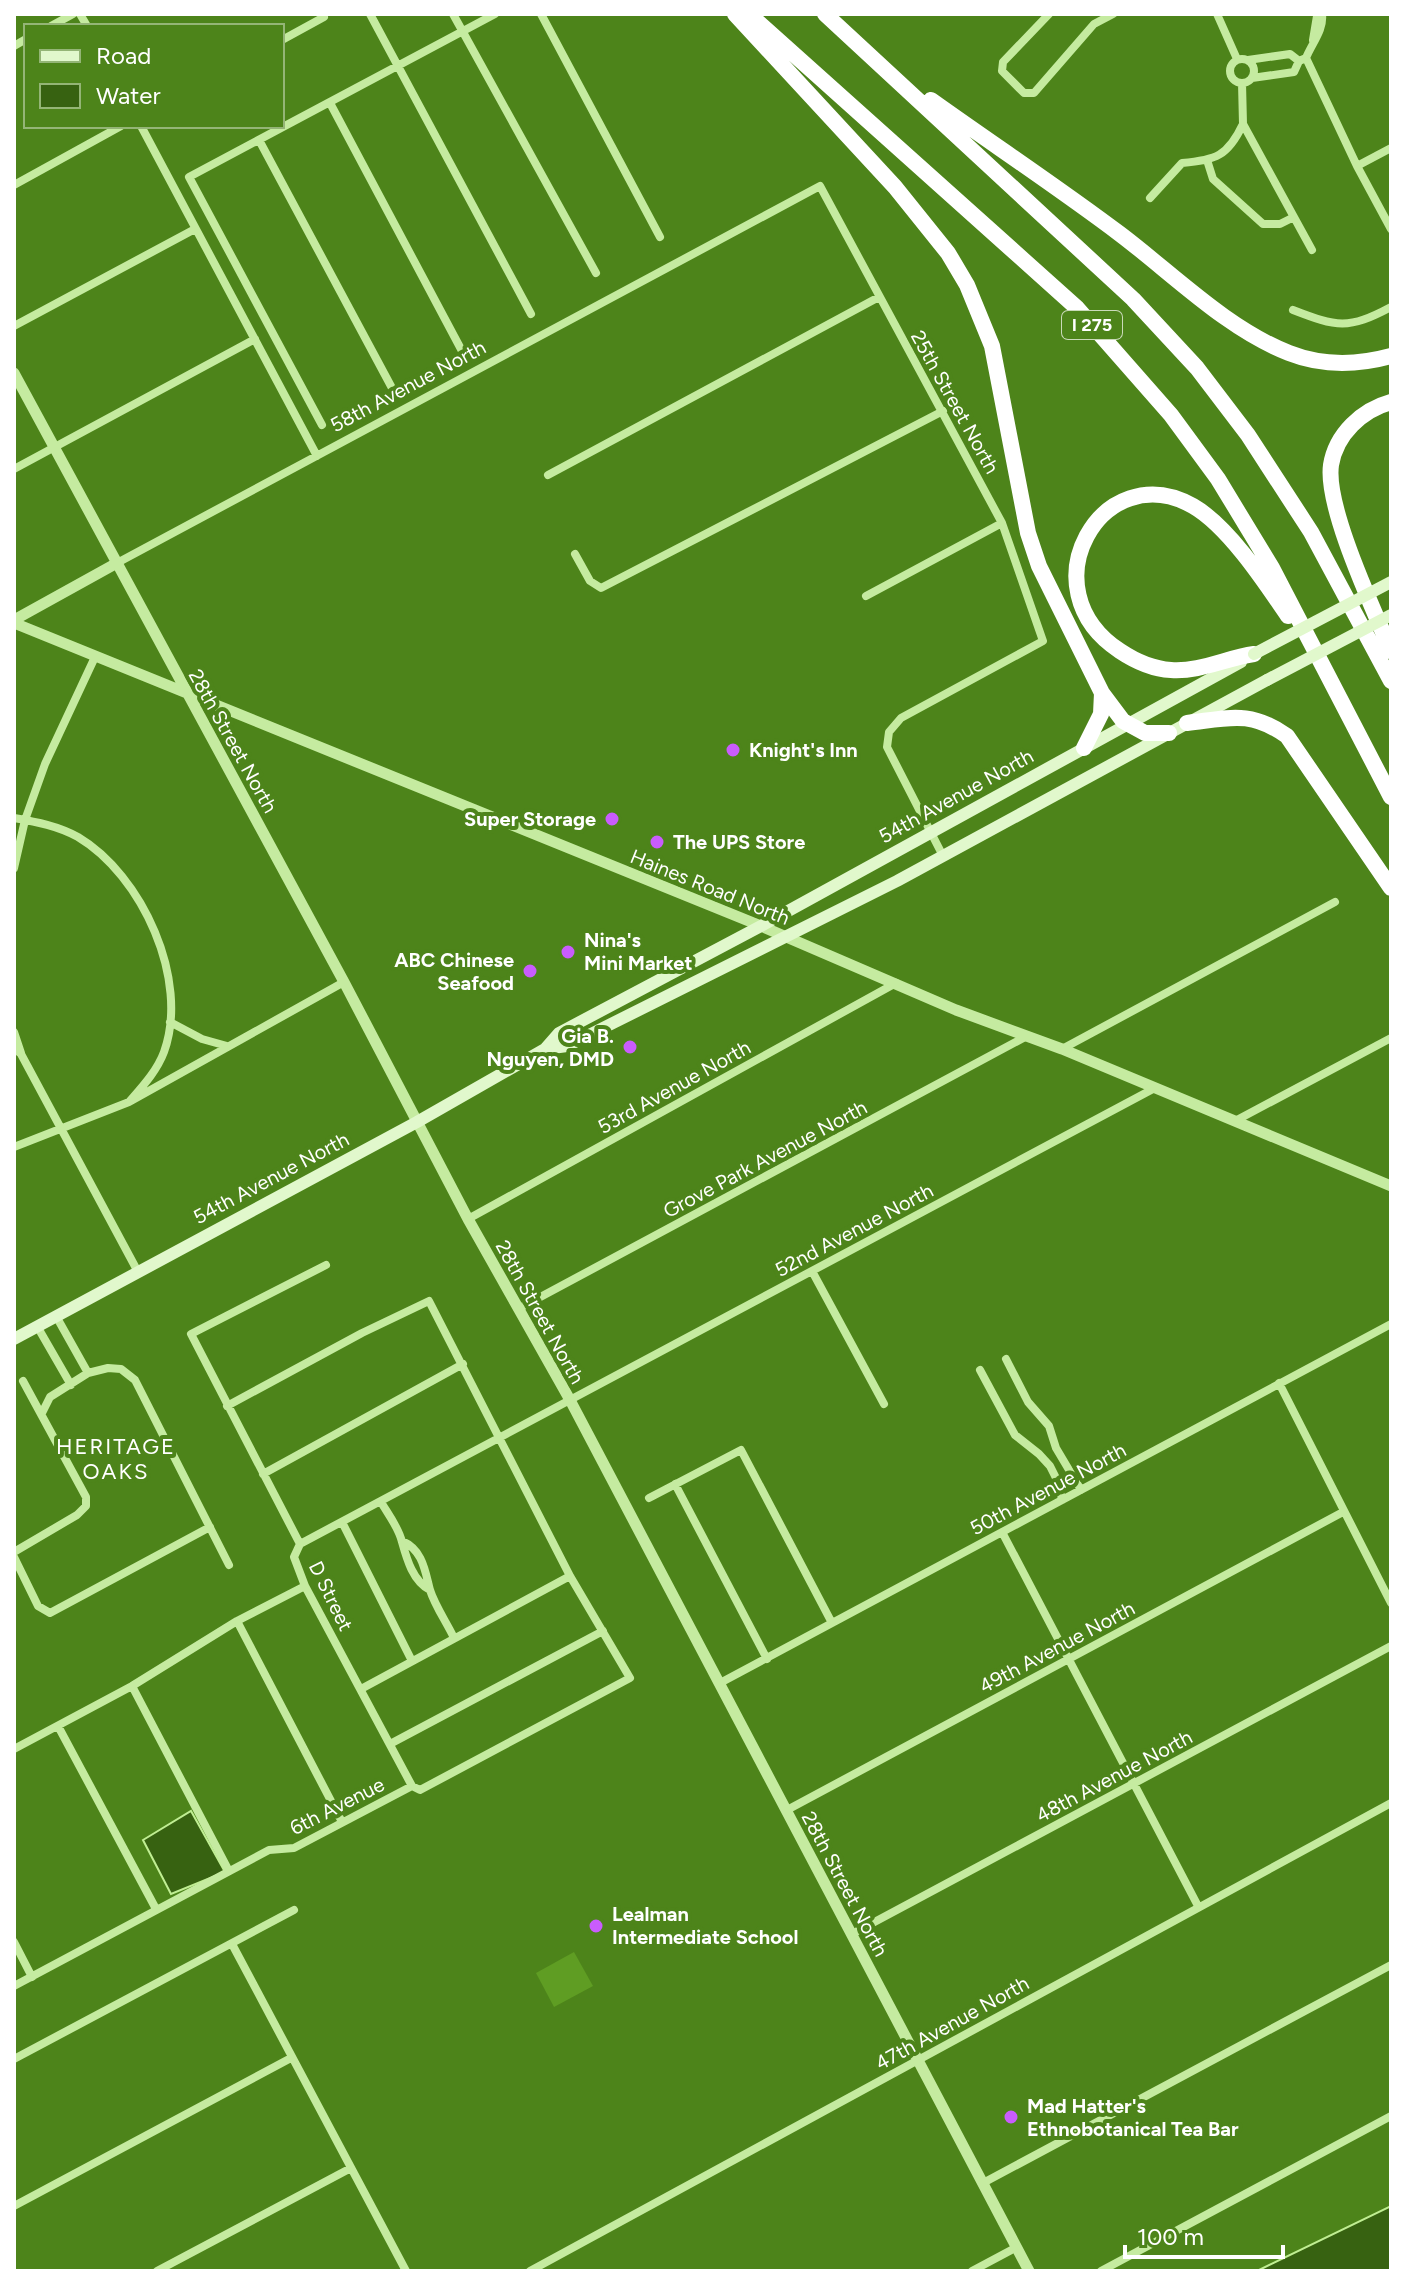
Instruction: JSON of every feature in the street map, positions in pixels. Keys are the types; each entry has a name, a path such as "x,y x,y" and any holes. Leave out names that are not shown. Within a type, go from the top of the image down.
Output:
{"highway":[{"path":"735,14 895,187 948,253 967,285 992,346 1028,533 1039,566 1102,693 1128,724 1145,733 1169,733"},
{"name":"I 275","path":"749,14 1077,308 1171,415 1218,479 1272,568 1391,797"},
{"name":"I 275","path":"825,14 1133,299 1197,368 1248,435 1311,532 1391,681"},
{"path":"861,47 1120,234 1185,286 1267,342 1289,353 1337,363 1391,356"},
{"path":"1391,402 1367,412 1347,429 1331,467 1339,518 1391,651"},
{"path":"1254,654 1189,670 1169,670 1149,666 1107,642 1090,622 1076,581 1083,541 1092,525 1105,512 1121,503 1148,496 1178,500 1209,517 1225,532 1285,611 1346,710"},
{"path":"1084,748 1101,714 1102,693"},
{"path":"1187,723 1251,717 1264,721 1287,736 1391,888"}],"main road":[{"name":"54th Avenue North","path":"14,1339 417,1122 545,1049 559,1033 1391,582"},
{"name":"54th Avenue North","path":"545,1049 567,1046 784,938 1391,615"}],"street":[{"path":"55,24 73,14"},
{"path":"370,14 531,314"},
{"path":"453,14 596,273"},
{"path":"284,127 495,14"},
{"path":"541,14 660,237"},
{"path":"1049,14 1003,62 1002,71 1024,93 1034,93 1094,24 1113,14"},
{"path":"1217,14 1237,59"},
{"path":"1237,59 1229,73 1234,80 1242,83 1252,78 1294,72 1313,40 1317,16 1321,14"},
{"path":"284,39 324,17"},
{"path":"1237,59 1290,54 1303,59 1391,229"},
{"path":"1248,60 1254,70 1252,78"},
{"path":"1150,198 1182,163 1214,159 1236,139 1243,124 1242,83"},
{"path":"330,103 462,351"},
{"path":"1243,124 1312,250"},
{"path":"14,185 117,128"},
{"path":"142,128 317,456"},
{"path":"282,128 189,177 322,425"},
{"path":"259,140 392,388"},
{"path":"1357,166 1391,148"},
{"path":"1207,160 1213,179 1263,224 1280,224 1294,217"},
{"name":"25th Street North","path":"820,186 1002,523 1043,641 901,718 889,732 887,747 931,832"},
{"name":"58th Avenue North","path":"14,621 820,186"},
{"path":"14,326 195,229"},
{"path":"548,475 879,297"},
{"path":"1293,310 1331,324 1345,325 1369,319 1391,307"},
{"path":"14,469 255,339"},
{"name":"28th Street North","path":"14,373 344,982 468,1219 570,1400 1029,2271"},
{"path":"575,554 596,587 607,586 943,411"},
{"path":"866,596 1002,523"},
{"name":"Haines Road North","path":"14,621 95,657 761,926 956,1010 1062,1049 1391,1186"},
{"path":"14,868 25,820 45,764 95,657"},
{"path":"14,818 50,824 77,836 96,849 118,871 142,904 165,965 171,995 170,1022 164,1052 151,1075 129,1102"},
{"path":"931,832 943,856"},
{"path":"1062,1049 1335,902"},
{"path":"14,1147 129,1102 344,982"},
{"name":"53rd Avenue North","path":"468,1219 896,982"},
{"path":"170,1022 202,1039 227,1046"},
{"path":"14,1032 17,1051 138,1272"},
{"name":"Grove Park Avenue North","path":"518,1309 1027,1036"},
{"path":"1235,1121 1391,1038"},
{"name":"52nd Avenue North","path":"300,1544 1153,1089"},
{"name":"D Street","path":"326,1265 191,1334 300,1544 294,1557 305,1586 412,1786"},
{"path":"812,1271 884,1404"},
{"path":"227,1406 362,1333 429,1301 570,1576 603,1631 390,1744"},
{"path":"56,1316 88,1373"},
{"name":"50th Avenue North","path":"720,1683 1391,1324"},
{"path":"37,1326 71,1385"},
{"path":"1006,1359 1028,1402 1049,1426 1056,1448 1081,1490"},
{"path":"263,1474 463,1364"},
{"path":"42,1413 50,1397 88,1373 108,1368 121,1369 135,1380 229,1565"},
{"path":"980,1370 1015,1435 1050,1466 1062,1500"},
{"path":"23,1381 86,1497 86,1506 77,1515 14,1555 38,1606 50,1613 210,1527"},
{"path":"1279,1383 1391,1603"},
{"path":"649,1498 741,1450 832,1623"},
{"path":"675,1484 767,1659"},
{"path":"381,1502 402,1541 412,1545 418,1553 430,1579 430,1590 454,1638"},
{"name":"49th Avenue North","path":"787,1810 1343,1512"},
{"path":"342,1522 412,1661"},
{"path":"1002,1532 1198,1906"},
{"path":"361,1689 570,1576"},
{"path":"14,1749 132,1686 237,1621 305,1586"},
{"path":"237,1621 342,1822"},
{"name":"6th Avenue","path":"14,1986 269,1850 294,1848 412,1786 420,1790 630,1678 603,1631"},
{"name":"48th Avenue North","path":"852,1934 1391,1646"},
{"path":"132,1686 229,1871"},
{"path":"58,1726 156,1909"},
{"name":"47th Avenue North","path":"530,2271 1391,1803"},
{"path":"14,2059 294,1910"},
{"path":"14,1942 32,1977"},
{"path":"232,1944 406,2271"},
{"path":"983,2183 1391,1965"},
{"path":"14,2206 291,2058"},
{"path":"1101,2271 1391,2116"},
{"path":"157,2271 351,2168"},
{"path":"972,2271 1017,2247"}],"shaded area":[{"path":"574,1952 593,1986 554,2007 536,1973"}],"water":[{"path":"191,1811 225,1872 171,1894 143,1840"},
{"path":"1391,2206 1391,2271 1257,2271"}],"place":[{"name":"Knight's Inn","path":"733,750"},
{"name":"Super Storage","path":"612,819"},
{"name":"The UPS Store","path":"657,842"},
{"name":"Nina's Mini Market","path":"568,952"},
{"name":"ABC Chinese Seafood","path":"530,971"},
{"name":"Gia B. Nguyen, DMD","path":"630,1047"},
{"name":"Lealman Intermediate School","path":"596,1926"},
{"name":"Mad Hatter's Ethnobotanical Tea Bar","path":"1011,2117"}],"district":[{"name":"HERITAGE OAKS","path":"116,1458"}]}
